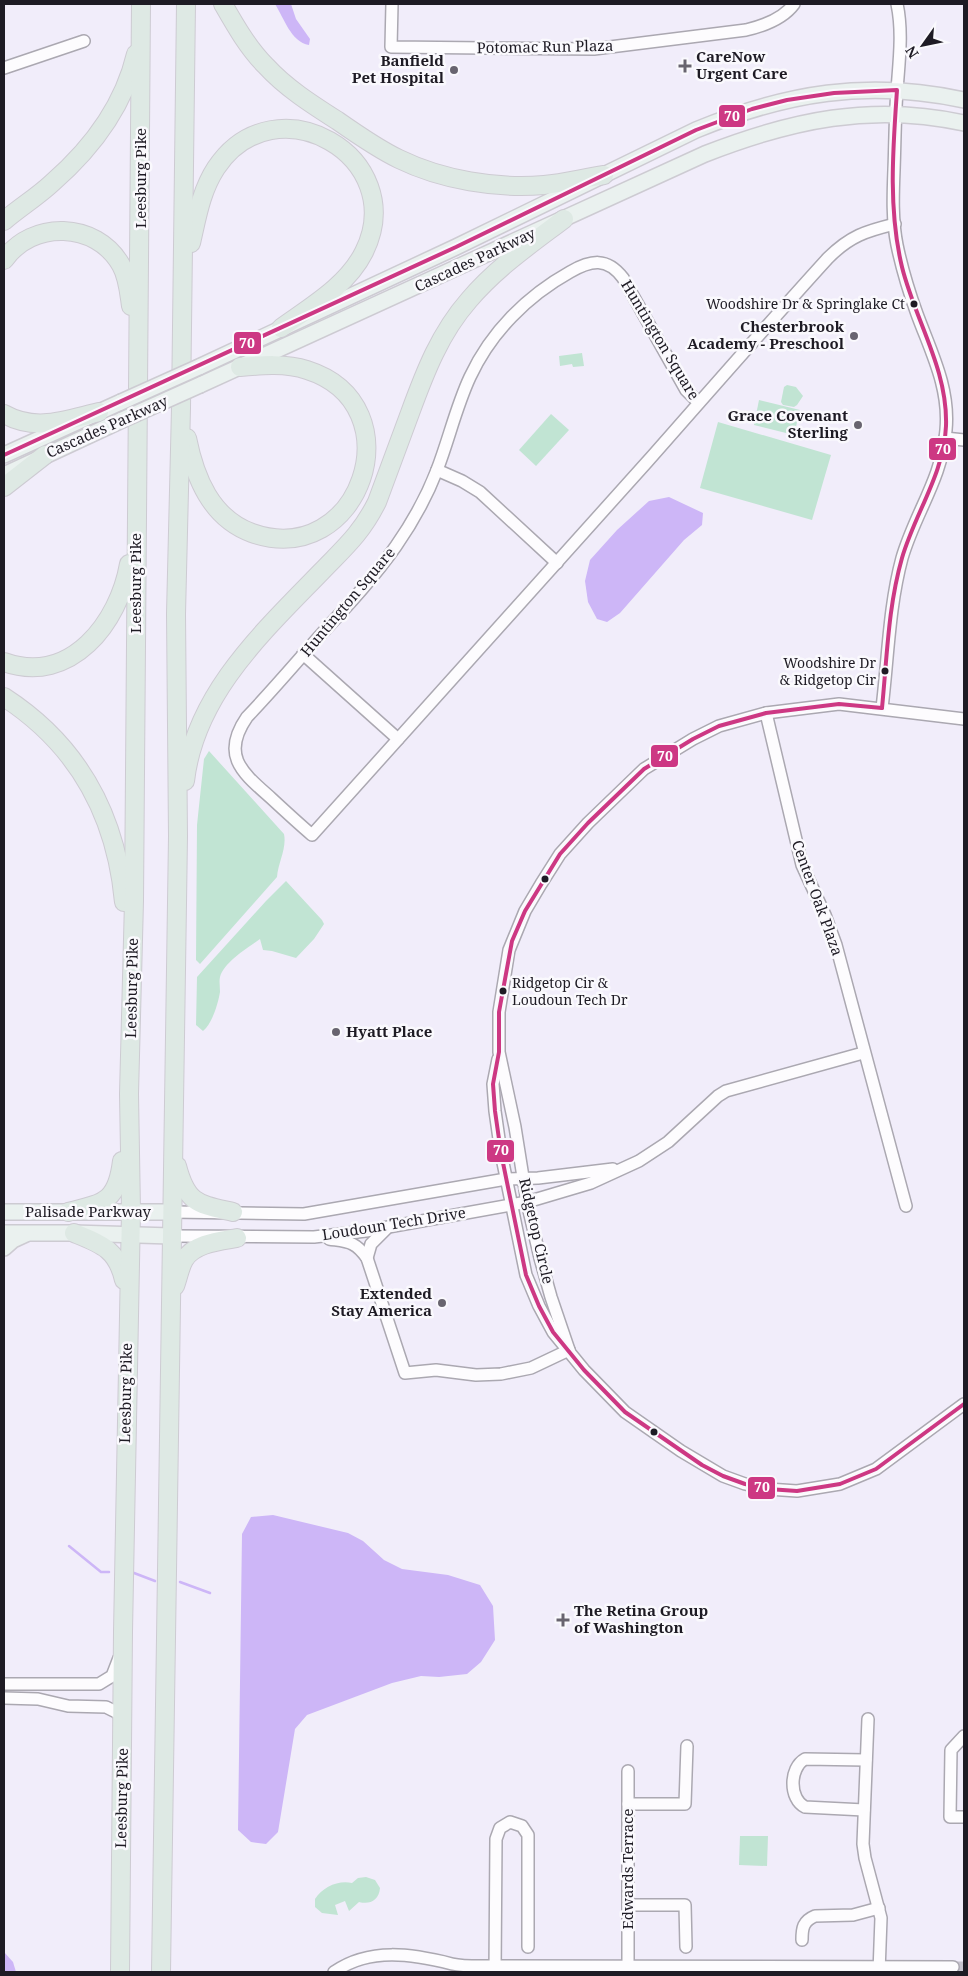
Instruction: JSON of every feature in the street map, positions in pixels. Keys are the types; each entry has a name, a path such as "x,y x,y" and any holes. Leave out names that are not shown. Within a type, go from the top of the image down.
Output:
{"highway":[{"path":"4,221 67,170 99,132 110,115 127,84 135,57 141,28 141,4"},
{"name":"Leesburg Pike","path":"120,1972 123,1632 130,1234 129,1094 132,990 139,355 141,4"},
{"path":"161,1972 178,836 176,614 181,408 186,4"},
{"path":"223,4 236,27 266,67 314,105 380,149 408,163 426,170 465,180 494,184 544,184 604,175"},
{"path":"183,278 201,196 216,168 229,152 254,136 273,130 302,130 330,140 346,152 364,176 372,205 370,234 364,253 350,272 330,293 281,328"},
{"path":"178,836 186,773 193,745 209,707 224,681 250,646 350,544 368,520 377,502 428,365 447,329 468,300 503,265 564,220"},
{"path":"4,260 26,239 54,230 80,233 99,242 114,256 125,273 139,355"},
{"path":"181,408 190,452 199,482 210,501 230,520 256,534 286,538 305,534 332,521 353,500 362,482 366,463 365,433 354,405 333,383 307,370 279,366 240,367"},
{"path":"4,414 26,423 39,424 52,423 99,412"},
{"path":"4,487 45,455"},
{"path":"4,662 26,666 57,662 82,650 98,635 123,589 131,554 137,506"},
{"path":"4,697 34,719 68,754 83,775 104,814 117,856 122,882 132,990"},
{"path":"68,1212 98,1204 108,1198 117,1188 129,1094"},
{"path":"173,1151 181,1179 191,1198 204,1205 233,1212"},
{"path":"74,1233 105,1246 116,1258 121,1266 128,1300"},
{"path":"170,1298 184,1260 191,1252 210,1243 237,1238"}],"main road":[{"name":"Cascades Parkway","path":"4,455 456,247 696,130 753,108 834,92 897,90 964,100"},
{"name":"Cascades Parkway","path":"4,475 705,154 763,132 824,119 864,115 927,117 964,123"},
{"name":"Palisade Parkway","path":"4,1212 172,1212"},
{"name":"Palisade Parkway","path":"4,1233 171,1236"},
{"path":"4,1248 13,1240 26,1234"}],"street":[{"name":"Potomac Run Plaza","path":"392,4 391,47 583,50 746,30 762,26 779,17 794,4"},
{"path":"882,708 896,584 903,557 937,475 946,438 946,410 940,374 908,288 897,242 893,204 895,115 900,47 897,4"},
{"path":"4,68 84,41"},
{"path":"699,403 839,247 862,232 895,224"},
{"name":"Huntington Square","path":"594,262 604,263 618,272 686,390 699,403 312,835 244,774 236,758 240,728 247,717 378,570 410,524 437,470 462,396 477,363 492,339 523,305 541,290 555,280 594,262"},
{"path":"946,438 964,440"},
{"path":"437,470 462,481 480,492 556,562"},
{"path":"303,654 398,739"},
{"name":"Ridgetop Circle","path":"964,719 839,704 766,713 719,726 693,739 644,769 614,797 560,854 525,910 509,950 499,1012 499,1052 493,1084 495,1111 511,1205 526,1275 538,1306 553,1332 584,1370 625,1412 653,1433 723,1476 745,1484 797,1491 823,1488 859,1477 892,1458 964,1404"},
{"name":"Center Oak Plaza","path":"766,713 802,865 825,915 836,945 863,1053 906,1206"},
{"name":"Ridgetop Circle","path":"499,1052 527,1202 548,1289 569,1350"},
{"path":"527,1202 591,1183 655,1152 726,1091 863,1053"},
{"path":"524,1179 623,1168"},
{"name":"Loudoun Tech Drive","path":"172,1212 304,1214 506,1179 524,1179"},
{"name":"Loudoun Tech Drive","path":"171,1236 237,1238 314,1237 527,1202"},
{"path":"367,1258 369,1247 374,1240 390,1226"},
{"path":"314,1237 353,1244 367,1258 405,1373 436,1370 476,1375 501,1374 531,1368 569,1350"},
{"path":"4,1684 99,1684 112,1676 119,1659 123,1632"},
{"path":"4,1698 38,1699 68,1706 106,1706 118,1713 122,1724"},
{"path":"868,1719 863,1844 864,1858 881,1918 879,1970"},
{"path":"964,1736 951,1750 950,1817 964,1817"},
{"path":"628,1804 685,1804 687,1746"},
{"path":"864,1810 805,1807 800,1804 794,1795 794,1773 796,1766 805,1758 866,1760"},
{"name":"Edwards Terrace","path":"628,1771 628,1970"},
{"path":"494,1969 497,1833 505,1824 517,1823 526,1830 528,1835 528,1947"},
{"path":"628,1906 685,1906 686,1947"},
{"path":"802,1940 802,1928 809,1918 815,1916 852,1915 879,1908"},
{"path":"334,1972 359,1958 378,1955 422,1957 452,1968 494,1969 879,1970 953,1967"}],"green space":[{"path":"582,353 584,366 573,367 572,364 560,366 559,356"},
{"path":"787,385 796,387 803,396 794,407 783,405 781,402 784,387"},
{"path":"759,400 800,410 794,435 754,425"},
{"path":"551,414 569,430 536,466 519,450"},
{"path":"718,422 831,455 812,520 700,488"},
{"path":"209,751 284,834 285,839 277,877 200,964 196,960 197,825 204,759"},
{"path":"286,881 324,924 314,939 296,958 263,950 260,939 232,960 222,971 216,1008 212,1019 203,1031 196,1025 197,977"},
{"path":"740,1836 768,1836 767,1866 739,1865"},
{"path":"366,1877 375,1880 380,1888 378,1896 373,1901 367,1903 359,1902 349,1911 345,1901 335,1905 338,1915 322,1913 315,1907 315,1899 331,1885 352,1883 358,1878"}],"shaded area":[{"path":"275,4 291,4 296,19 310,39 309,45 297,39"},
{"path":"669,497 703,513 702,525 684,540 620,613 607,622 597,619 588,602 585,581 590,560 617,530 649,501"},
{"path":"273,1515 348,1533 363,1541 384,1560 402,1569 448,1575 480,1585 493,1606 495,1640 481,1662 467,1674 439,1677 421,1676 392,1683 307,1715 295,1729 278,1832 266,1844 251,1842 238,1830 242,1534 251,1517"},
{"path":"4,1952 13,1962 16,1972 4,1972"}],"waterway":[{"path":"69,1546 101,1572 109,1572"},
{"path":"134,1573 155,1581"},
{"path":"180,1582 210,1593"}],"tunnel":[{"path":"953,1967 964,1967"}],"transit line":[{"name":"70","path":"4,455 456,247 696,130 752,109 787,100 834,93 897,90 893,201 898,245 908,287 930,345 942,385 946,426 944,444 935,477 908,541 897,576 889,633 882,708"},
{"name":"70","path":"882,708 839,704 766,713 719,726 693,739 644,769 588,823 560,854 525,911 512,941 499,1012 499,1052 493,1084 495,1111 501,1153 526,1275 539,1306 553,1332 584,1370 625,1412 702,1465 723,1476 745,1484 768,1489 797,1491 840,1484 876,1469 964,1404"}],"place":[{"name":"CareNow Urgent Care","path":"685,66"},
{"name":"Banfield Pet Hospital","path":"454,70"},
{"name":"Woodshire Dr & Springlake Ct","path":"914,304"},
{"name":"Chesterbrook Academy - Preschool","path":"854,336"},
{"name":"Grace Covenant Sterling","path":"858,425"},
{"name":"Woodshire Dr & Ridgetop Cir","path":"885,671"},
{"name":"Ridgetop Cir & Loudoun Tech Dr","path":"503,991"},
{"name":"Hyatt Place","path":"336,1032"},
{"name":"Extended Stay America","path":"442,1303"},
{"name":"The Retina Group of Washington","path":"563,1620"}]}
